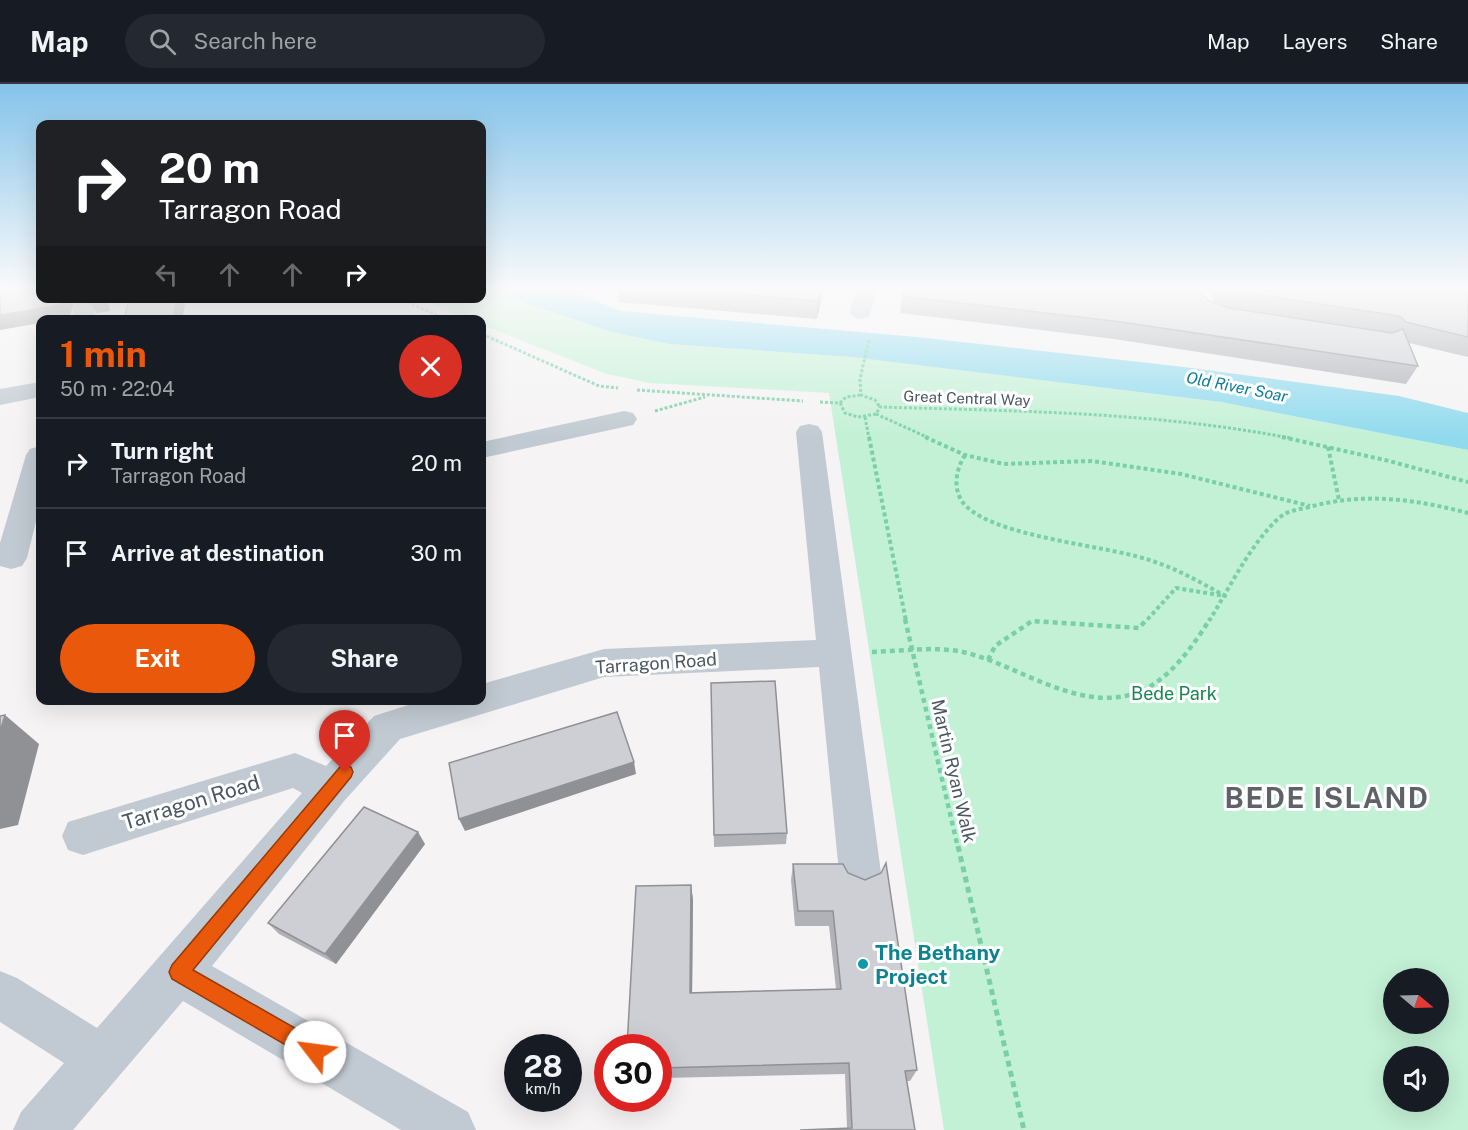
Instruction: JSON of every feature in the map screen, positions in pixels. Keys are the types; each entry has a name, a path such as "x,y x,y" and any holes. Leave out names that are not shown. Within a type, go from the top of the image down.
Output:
{"street":[{"path":"0,397 36,391"},
{"path":"810,412 860,873"},
{"path":"486,449 624,419"},
{"path":"5,560 36,467"},
{"path":"5,560 36,553"},
{"name":"Tarragon Road","path":"486,698 604,663 835,653"},
{"path":"39,1130 178,972 331,788 387,726 459,705"},
{"name":"Tarragon Road","path":"82,836 295,770 331,788"},
{"path":"178,972 450,1130"},
{"path":"0,995 102,1059"}],"path":[{"path":"495,340 599,386 621,388"},
{"path":"861,395 860,379 869,340"},
{"path":"632,389 709,396 810,412 840,403 846,397 861,395 875,400 880,407"},
{"path":"624,419 709,396"},
{"path":"840,403 846,414 865,417 876,414 965,454 1004,464 1092,461 1160,471 1312,506"},
{"name":"Great Central Way","path":"876,414 880,407 1130,416 1222,427 1328,447 1468,482"},
{"name":"Martin Ryan Walk","path":"865,417 912,652 1024,1130"},
{"path":"1328,447 1339,500"},
{"path":"965,454 956,477 958,494 972,510 1019,529 1165,564 1225,596"},
{"path":"912,652 960,651 988,660 1067,693 1101,699 1137,693 1170,677 1189,653 1267,531 1285,513 1371,495 1408,500 1468,513"},
{"path":"988,660 994,646 1032,621 1139,628 1176,588 1225,596"}],"green space":[{"name":"Bede Park","path":"520,340 649,340 669,344 851,357 1221,402 1468,450 1468,1130 944,1130 829,393 650,383 607,374"}],"water":[{"name":"Old River Soar","path":"649,340 942,340 1184,367 1399,396 1468,413 1468,450 1221,402 851,357 669,344"}],"building":[{"path":"1241,340 1407,340 1418,366"},
{"path":"775,681 787,833 714,835 711,683"},
{"path":"617,712 634,762 459,819 449,763"},
{"path":"5,715 0,732 0,716"},
{"path":"364,807 418,832 325,954 268,923"},
{"name":"The Bethany Project","path":"886,863 917,1070 905,1071 915,1130 800,1130 852,1128 849,1063 672,1068 672,1034 628,1034 636,886 691,885 690,993 841,989 833,911 798,911 793,864 843,864 848,873 865,880 881,873"}],"place":[{"name":"The Bethany Project","path":"863,964"}],"district":[{"name":"BEDE ISLAND","path":"1327,797"}],"route":[{"path":"315,1052 178,972 345,772"}]}
